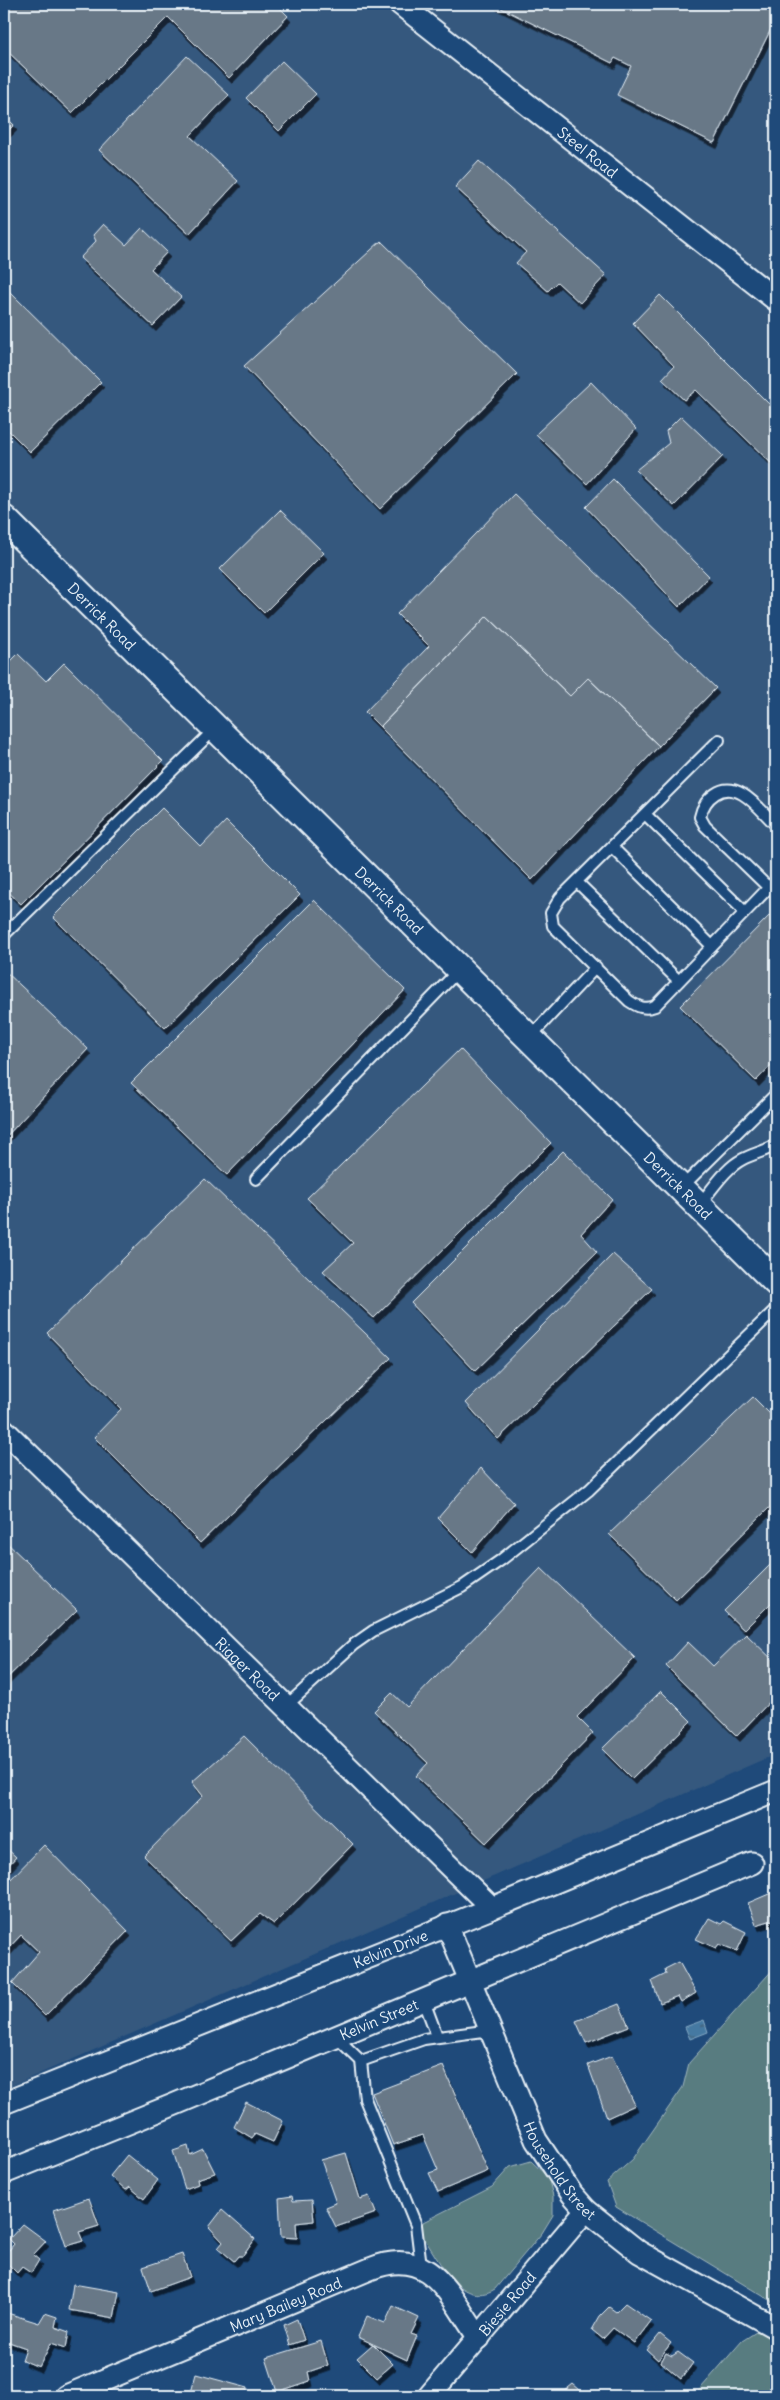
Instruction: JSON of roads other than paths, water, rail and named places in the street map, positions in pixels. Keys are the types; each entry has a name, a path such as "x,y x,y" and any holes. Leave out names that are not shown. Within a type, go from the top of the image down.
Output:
{"street":[{"name":"Steel Road","path":"400,4 776,300"},
{"name":"Derrick Road","path":"4,518 776,1282"},
{"name":"Rigger Road","path":"4,1430 492,1908"},
{"name":"Kelvin Drive","path":"4,2103 492,1908 776,1791"},
{"name":"Kelvin Street","path":"4,2173 470,1982 752,1863"},
{"name":"Household Street","path":"447,1925 536,2140 558,2176 586,2210 639,2252 776,2328"},
{"name":"Biesie Road","path":"429,2396 586,2210"},
{"name":"Mary Bailey Road","path":"66,2396 384,2263 397,2261 421,2266"},
{"path":"421,2266 437,2279 479,2338"}],"lane":[{"path":"4,935 216,728"},
{"path":"719,740 554,906 551,919 553,926 596,966 629,1001 642,1008 655,1006 776,880"},
{"path":"768,888 705,826 700,817 712,796 720,790 732,788 743,794 776,825"},
{"path":"645,814 745,912"},
{"path":"612,847 712,946"},
{"path":"577,882 679,981"},
{"path":"529,1037 596,966"},
{"path":"256,1179 460,969"},
{"path":"690,1197 776,1094"},
{"path":"690,1197 744,1158 760,1154 776,1146"},
{"path":"285,1707 353,1645 373,1631 462,1587 501,1560 589,1490 776,1309"},
{"path":"424,2001 437,2036"},
{"path":"361,2060 437,2036 490,2030"},
{"path":"336,2037 361,2060 365,2099 416,2225 421,2266"}],"water":[{"path":"704,2020 708,2032 690,2039 685,2027"}]}
